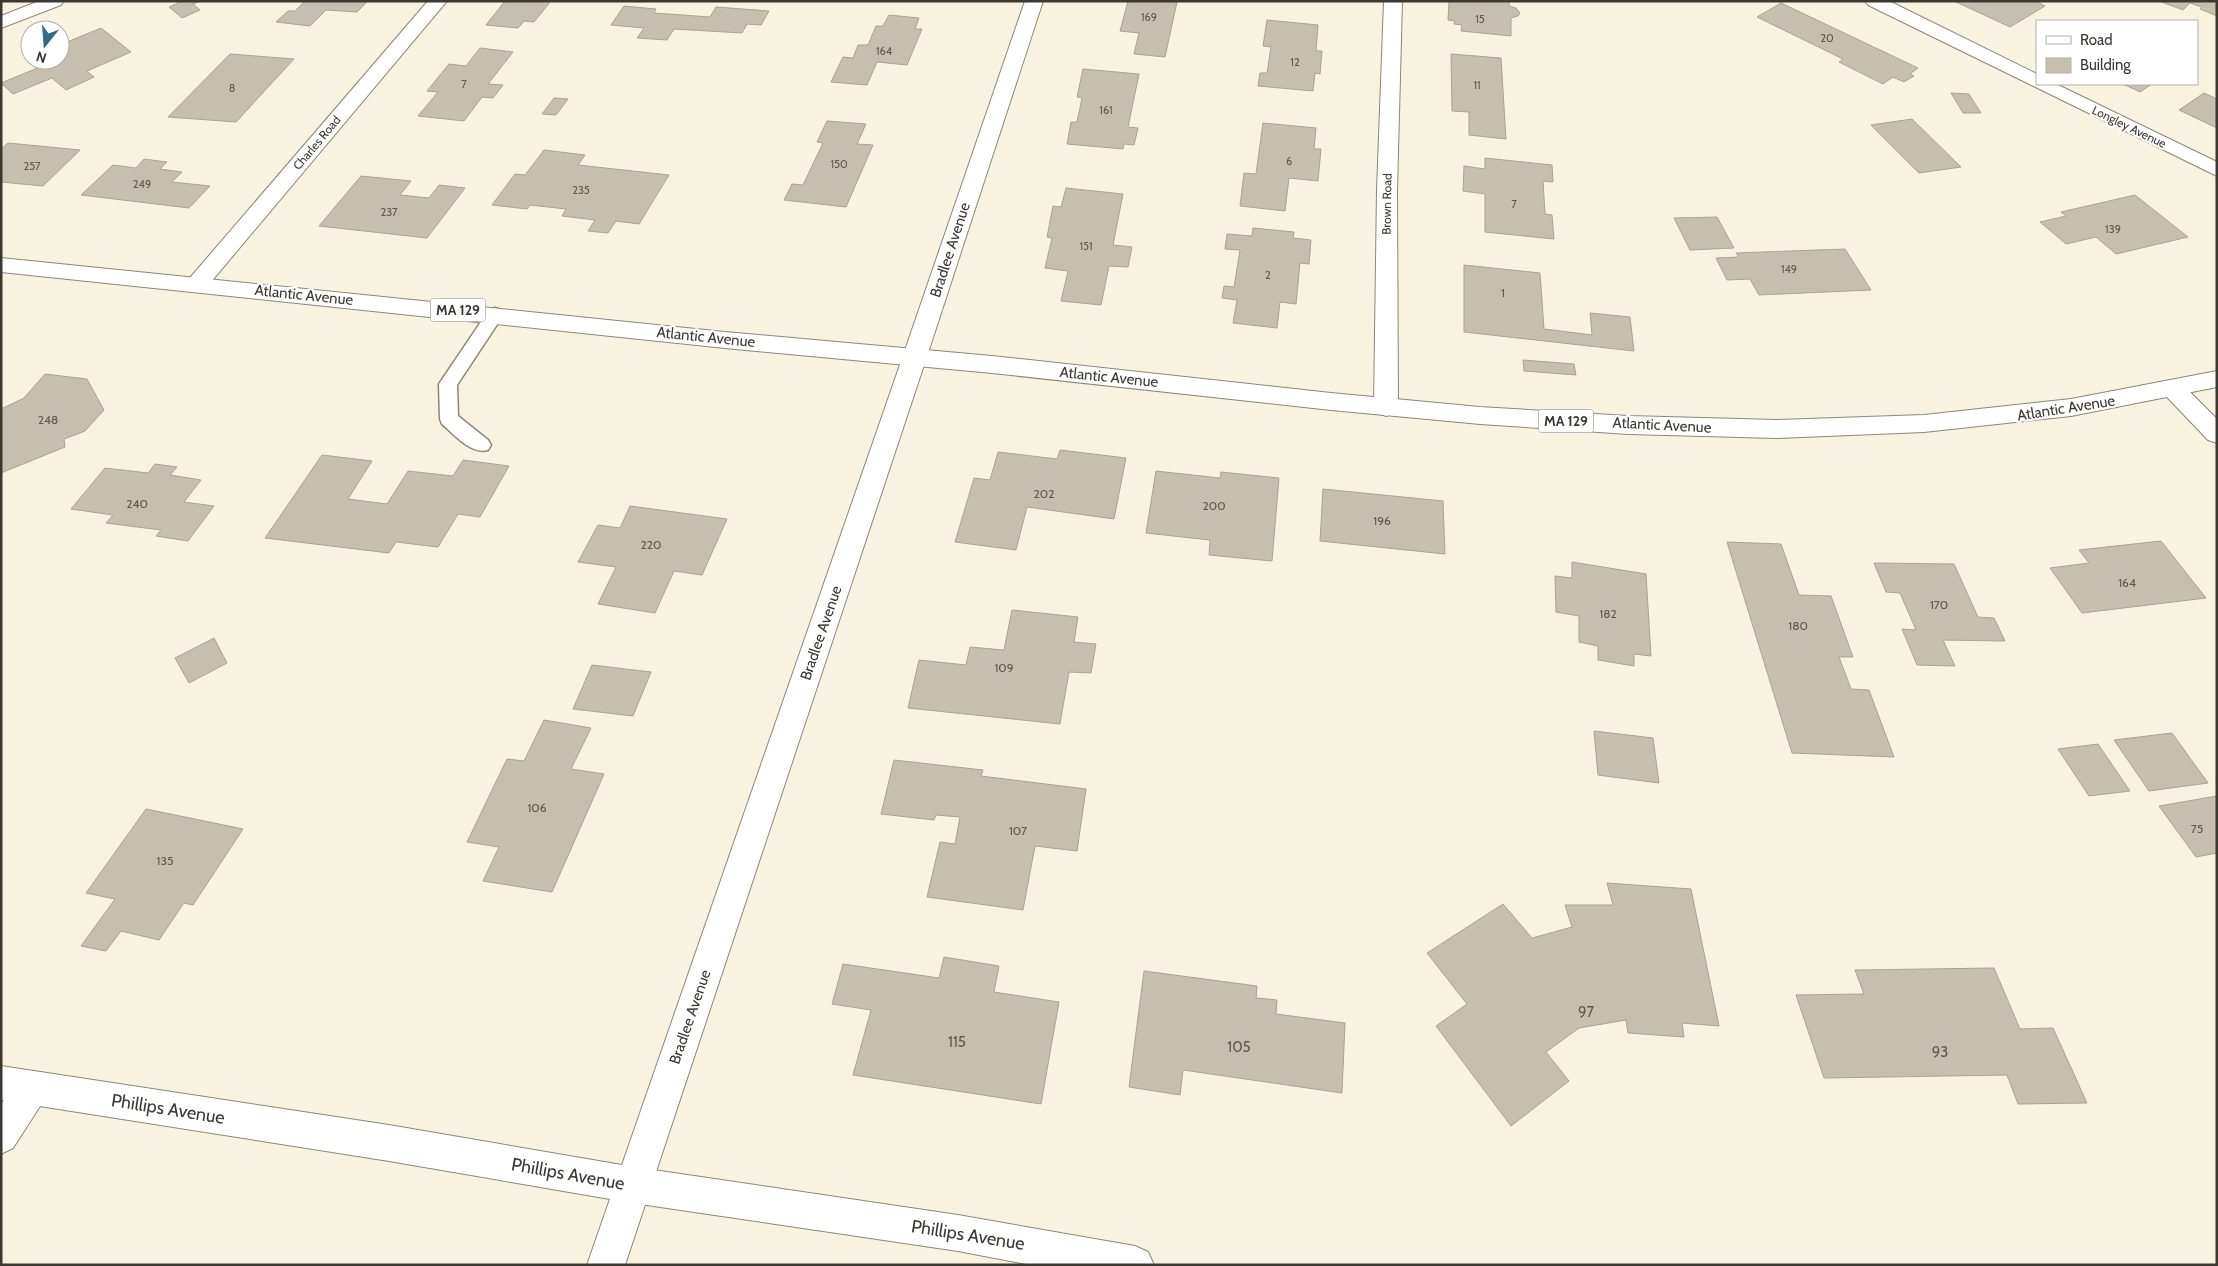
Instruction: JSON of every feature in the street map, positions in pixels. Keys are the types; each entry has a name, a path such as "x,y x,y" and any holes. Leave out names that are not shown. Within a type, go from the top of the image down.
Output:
{"street":[{"path":"1,23 56,1"},
{"name":"Charles Road","path":"197,284 438,1"},
{"name":"Bradlee Avenue","path":"606,1265 1034,1"},
{"name":"Brown Road","path":"1386,407 1387,190 1392,1"},
{"path":"1874,1 2036,81"},
{"name":"Longley Avenue","path":"2044,85 2217,170"},
{"name":"Atlantic Avenue","path":"1,265 495,314 691,336 915,356 1386,407 1576,422 1741,429 1814,429 1958,421 2045,412 2173,389 2217,379"},
{"path":"2173,389 2217,434"},
{"path":"1,1136 16,1086"},
{"name":"Phillips Avenue","path":"16,1086 389,1143 633,1185 958,1233 1135,1265"}],"lane":[{"path":"481,445 449,419 448,384 495,314"}],"building":[{"path":"183,1 201,1 193,4 200,10 182,18 169,7"},
{"path":"305,1 368,1 357,12 326,10 310,26 276,22 288,11 295,11"},
{"path":"505,1 551,1 534,22 524,21 518,28 486,25"},
{"path":"1128,1 1177,2 1165,57 1134,54 1139,33 1120,31"},
{"path":"1449,1 1509,1 1509,6 1516,8 1520,13 1518,16 1511,18 1511,36 1461,31 1462,25 1454,24 1455,21 1448,20"},
{"path":"1954,1 2035,1 2045,6 2010,27"},
{"path":"2159,1 2217,1 2217,16 2200,9 2202,7 2190,3 2183,10"},
{"path":"1781,3 1918,68 1910,74 1914,76 1904,82 1893,77 1883,84 1839,62 1843,59 1757,17"},
{"path":"624,6 656,9 654,13 710,17 716,7 769,11 761,25 747,24 742,33 674,29 667,40 637,38 644,28 611,25"},
{"path":"889,15 919,18 915,29 922,29 907,65 877,62 867,85 831,82 843,57 853,58 858,45 868,45 876,26 883,26"},
{"path":"1267,20 1318,25 1316,51 1322,51 1320,74 1315,73 1313,91 1258,86 1260,73 1267,73 1271,47 1263,46"},
{"path":"101,28 131,52 87,71 94,77 66,90 52,78 13,94 1,83 33,70 70,70 70,41"},
{"path":"480,48 513,52 488,84 503,85 493,98 482,97 464,121 418,116 438,92 427,91 449,64 466,66"},
{"path":"230,54 294,59 236,122 168,117"},
{"path":"1451,54 1501,58 1506,139 1469,135 1469,112 1452,111"},
{"path":"1083,69 1139,74 1128,127 1138,128 1134,145 1124,144 1123,149 1067,144 1071,122 1077,122 1082,98 1077,97"},
{"path":"2125,85 2150,85 2140,92"},
{"path":"1951,93 1969,94 1981,113 1963,113"},
{"path":"2204,93 2217,99 2217,128 2179,110"},
{"path":"554,98 568,99 556,115 542,114"},
{"path":"1912,119 1961,167 1919,173 1871,125"},
{"path":"827,121 866,124 857,144 873,145 846,207 784,200 792,184 803,185 823,143 817,142"},
{"path":"1263,123 1316,128 1314,149 1321,149 1318,181 1289,178 1285,211 1240,206 1244,173 1256,174"},
{"path":"8,143 80,150 43,186 1,182 1,149"},
{"path":"544,150 585,155 578,165 669,175 639,224 616,221 608,233 588,231 595,220 562,216 566,209 530,205 527,209 492,205 515,174 525,175"},
{"path":"1485,158 1552,165 1553,182 1543,181 1545,214 1552,215 1554,239 1485,232 1485,194 1463,191 1464,166 1485,169"},
{"path":"144,159 167,162 160,169 182,172 172,182 210,186 189,208 81,195 113,165 136,168"},
{"path":"361,176 411,181 400,195 429,198 439,185 465,188 427,238 319,226"},
{"path":"1066,188 1123,194 1113,245 1132,247 1128,267 1109,266 1101,305 1061,301 1068,271 1045,268 1052,238 1047,237 1053,206 1061,207"},
{"path":"2135,195 2188,237 2116,254 2096,237 2066,244 2040,222 2066,216 2061,212"},
{"path":"1717,217 1734,248 1690,250 1674,218"},
{"path":"1253,228 1294,232 1293,238 1311,240 1309,264 1300,263 1296,304 1280,302 1277,328 1233,323 1237,300 1222,298 1224,286 1234,287 1240,250 1225,249 1227,234 1252,236"},
{"path":"1845,249 1871,290 1759,295 1750,279 1727,280 1716,258 1739,257 1736,253"},
{"path":"1464,265 1540,273 1544,329 1592,335 1590,313 1630,317 1634,351 1464,332"},
{"path":"1523,360 1574,364 1576,375 1524,371"},
{"path":"45,374 87,379 104,410 85,431 64,439 65,447 1,473 1,409 24,398"},
{"path":"1060,450 1126,458 1114,519 1027,507 1016,550 955,542 974,478 990,480 998,452 1057,459"},
{"path":"322,455 372,461 348,499 387,504 408,471 453,476 463,460 509,466 480,517 458,514 438,547 396,542 389,553 265,538"},
{"path":"155,464 177,467 170,475 201,480 184,502 214,506 188,541 156,536 161,530 106,523 113,515 71,509 105,468 148,473"},
{"path":"1156,471 1220,478 1221,472 1279,478 1272,561 1209,555 1210,540 1146,533"},
{"path":"1323,489 1443,501 1445,554 1320,541"},
{"path":"630,506 727,519 702,575 674,571 655,613 598,604 616,567 578,562 598,525 620,528"},
{"path":"2161,541 2206,598 2082,613 2050,568 2089,563 2079,550"},
{"path":"1727,542 1781,544 1799,595 1831,596 1853,657 1839,657 1851,689 1869,690 1894,757 1792,753"},
{"path":"1572,562 1646,574 1651,656 1634,654 1634,666 1598,660 1598,646 1579,642 1579,616 1556,612 1555,576 1572,578"},
{"path":"1874,563 1954,564 1978,617 1994,618 2005,641 1943,640 1955,666 1917,665 1902,629 1916,630 1900,593 1886,592"},
{"path":"1012,610 1078,617 1074,642 1096,644 1091,673 1069,672 1060,724 908,708 919,660 966,665 970,647 1004,650"},
{"path":"214,638 227,663 189,683 175,658"},
{"path":"592,665 651,672 633,716 573,709"},
{"path":"544,720 591,728 571,769 604,774 552,892 483,881 499,847 467,842 507,759 524,761"},
{"path":"1594,731 1653,738 1659,783 1598,775"},
{"path":"2172,733 2208,783 2149,791 2114,740"},
{"path":"2098,744 2130,791 2089,796 2058,749"},
{"path":"894,760 983,770 981,776 1086,789 1077,851 1035,846 1023,910 927,897 940,842 955,844 960,817 936,815 934,820 881,814"},
{"path":"2217,796 2217,853 2196,857 2159,806"},
{"path":"146,809 243,829 193,905 184,903 159,940 121,931 106,951 81,946 115,899 86,893"},
{"path":"1607,883 1691,889 1719,1026 1682,1023 1684,1037 1628,1033 1626,1020 1579,1028 1546,1052 1569,1081 1511,1126 1436,1026 1467,1004 1427,953 1503,904 1532,938 1572,927 1565,905 1613,905"},
{"path":"944,957 999,966 994,992 1059,1002 1041,1104 853,1075 871,1010 832,1004 843,964 939,978"},
{"path":"1994,968 2020,1029 2053,1028 2087,1103 2018,1104 2007,1075 1824,1078 1796,995 1864,994 1855,970"},
{"path":"1144,971 1257,986 1256,998 1277,1000 1276,1014 1345,1023 1342,1093 1183,1070 1180,1095 1129,1087"}]}
